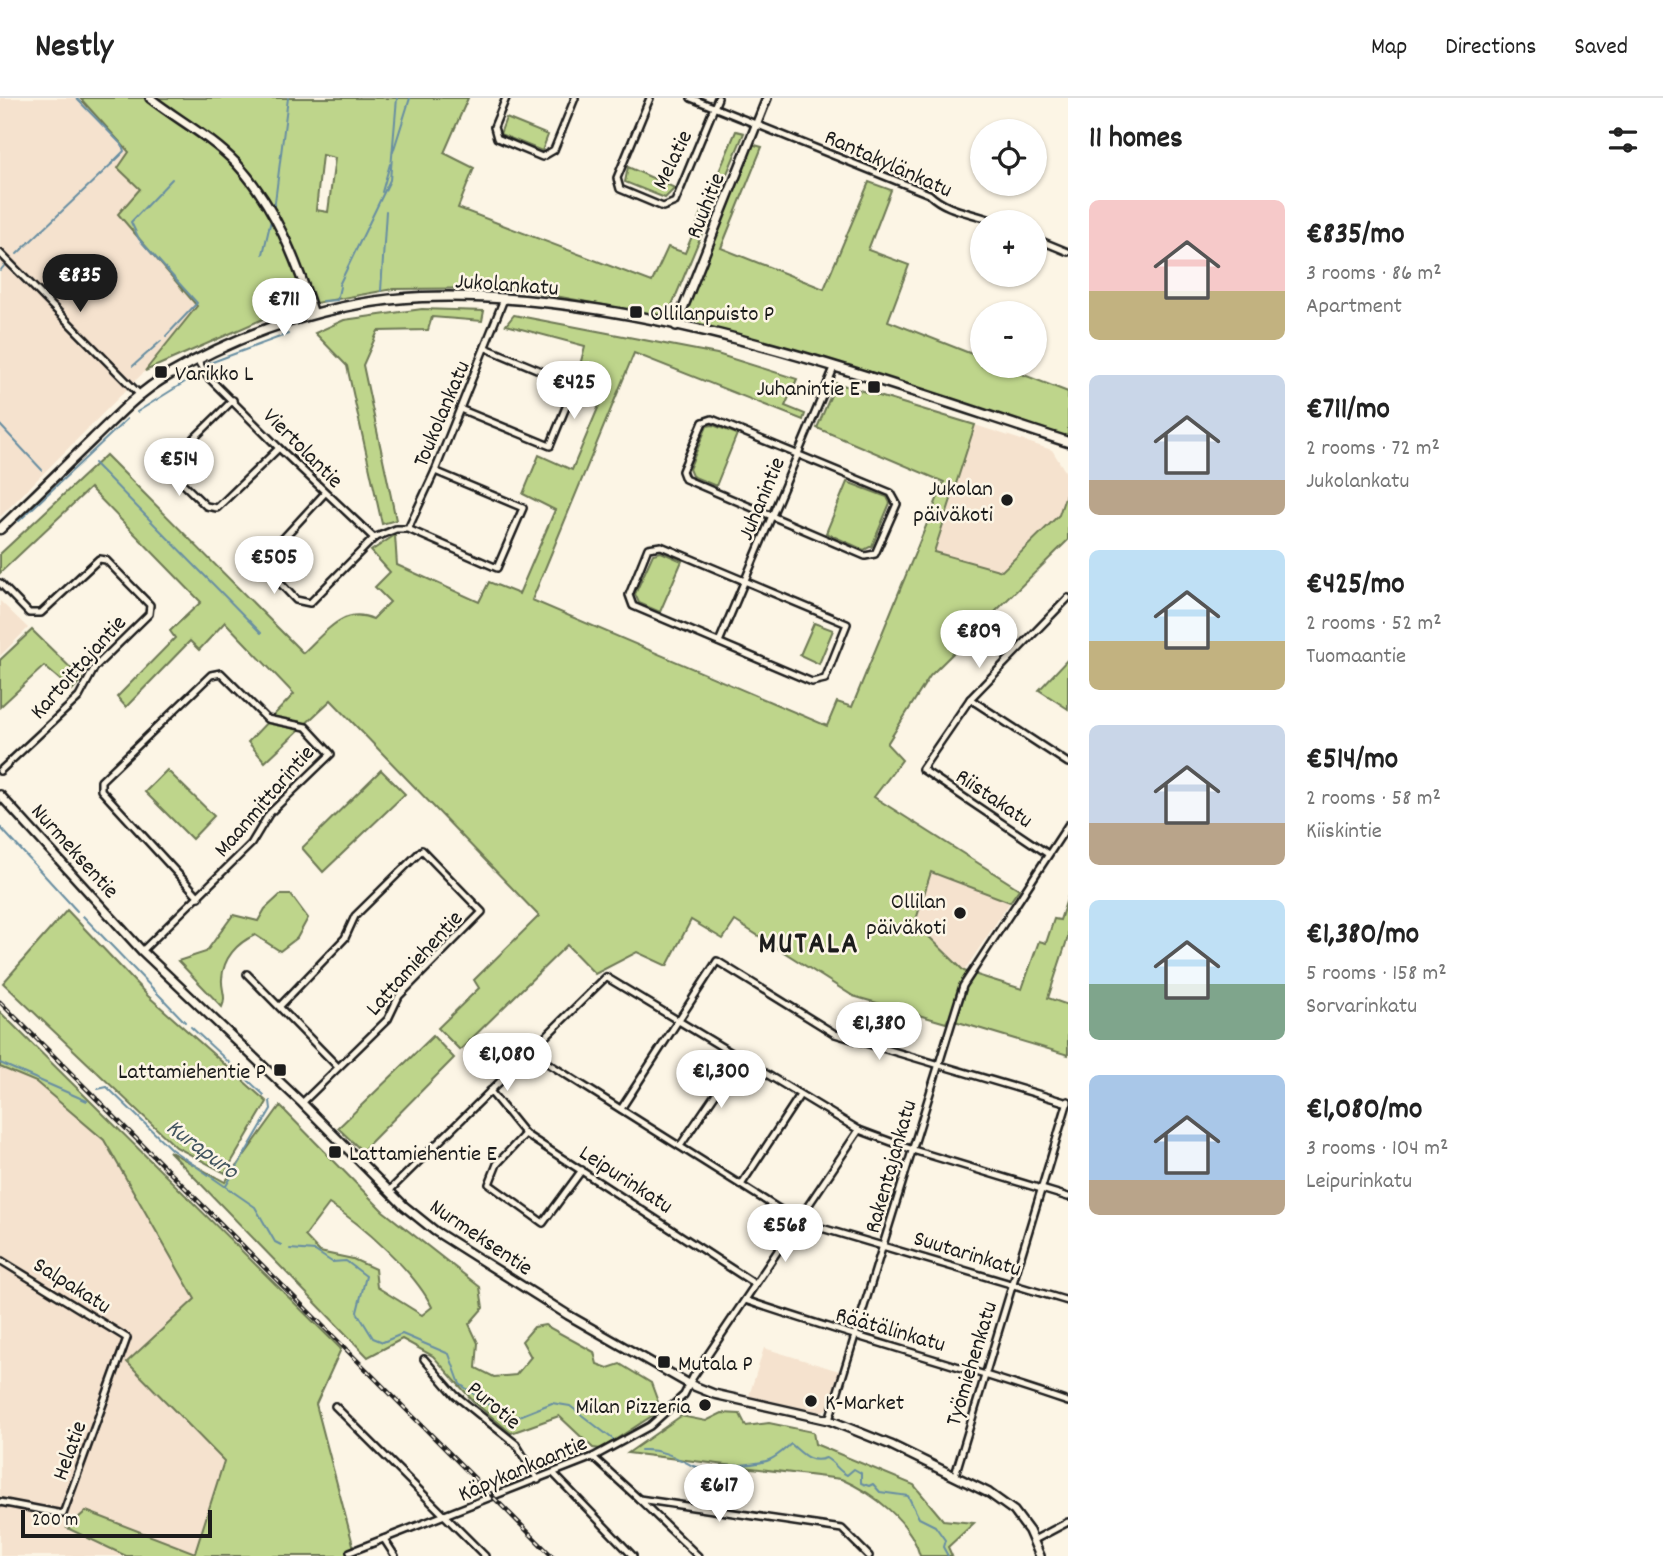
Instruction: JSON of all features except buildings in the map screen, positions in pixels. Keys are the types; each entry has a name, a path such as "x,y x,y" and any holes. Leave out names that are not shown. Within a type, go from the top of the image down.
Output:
{"main road":[{"name":"Jukolankatu","path":"0,529 140,395 197,359 246,335 314,314 421,297 504,299 607,312 676,326 834,369 1068,441"}],"street":[{"path":"150,98 235,162 255,187 288,245 314,314"},
{"path":"506,98 494,127 497,138 542,157 554,150 575,98"},
{"name":"Melatie","path":"650,98 617,178 620,189 663,206 675,202 715,107"},
{"name":"Rantakylänkatu","path":"691,98 929,194 940,205 970,212"},
{"path":"715,107 718,98"},
{"name":"Ruuhitie","path":"676,326 767,98"},
{"path":"1047,243 1068,252"},
{"path":"0,253 140,395"},
{"name":"Toukolankatu","path":"408,529 435,471 504,299"},
{"path":"460,409 550,446 575,385 486,348"},
{"name":"Viertolantie","path":"197,359 206,375 374,538"},
{"name":"Juhanintie","path":"719,642 834,369"},
{"path":"233,400 171,461 171,472 206,506 217,508 279,448"},
{"path":"712,419 891,493 897,504 875,554 865,556 771,516 685,479 682,471 703,422 712,419"},
{"path":"325,493 267,556 265,566 296,600 310,603 374,538 397,528 408,529 497,568 523,508 435,471"},
{"path":"661,546 847,624 825,679 812,682 719,642 633,606 629,596 649,548 661,546"},
{"name":"Kartoittajantie","path":"0,583 29,612 41,613 99,559 106,560 150,605 149,614 95,667 79,697 0,771"},
{"path":"1068,598 970,699 1068,763"},
{"name":"Maanmittarintie","path":"142,951 200,897 251,844 269,814 331,754 306,727 267,719 221,673 211,675 101,781 101,790 200,897"},
{"name":"Riistakatu","path":"970,699 922,769 1048,854"},
{"name":"Nurmeksentie","path":"0,794 142,951 302,1103 389,1191 451,1242 689,1384 714,1394 829,1420 955,1475 1007,1505 1034,1540 1040,1556"},
{"name":"Rakentajankatu","path":"829,1420 963,986 1068,825"},
{"name":"Lattamiehentie","path":"281,1006 345,938 355,916 422,850 482,912 399,996 388,1019 302,1103"},
{"path":"621,1109 717,961 835,1034 1068,1102"},
{"path":"247,974 337,1066"},
{"path":"389,1191 606,977 859,1130 913,1150 1068,1197"},
{"name":"Suutarinkatu","path":"530,1052 798,1221 1068,1301"},
{"path":"680,1146 740,1058"},
{"name":"Leipurinkatu","path":"490,1091 525,1134 755,1284"},
{"path":"741,1185 800,1095"},
{"name":"Työmiehenkatu","path":"955,1475 1068,1102"},
{"name":"Käpykankaantie","path":"349,1552 447,1517 554,1474 593,1457 650,1426 684,1395 859,1130"},
{"path":"525,1134 497,1164 489,1184 543,1223 582,1170"},
{"name":"Salpakatu","path":"0,1260 127,1338"},
{"name":"Räätälinkatu","path":"745,1300 856,1338 985,1373 1068,1402"},
{"name":"Helatie","path":"0,1502 63,1514 127,1338"},
{"name":"Purotie","path":"424,1359 455,1395 516,1444 538,1480"},
{"path":"335,1406 485,1556"},
{"path":"593,1457 698,1556"},
{"path":"554,1474 633,1556"},
{"path":"639,1499 842,1529 869,1556"},
{"path":"1034,1540 1068,1522"},
{"path":"384,1539 395,1556"}],"shaded area":[{"path":"0,98 80,98 129,153 140,189 118,214 197,306 145,371 0,517"},
{"name":"Jukolan päiväkoti","path":"975,425 1052,450 1068,476 1068,488 1059,515 1002,571 934,552"},
{"path":"0,601 28,628 0,656"},
{"name":"Ollilan päiväkoti","path":"931,871 1010,902 964,971 914,923"},
{"path":"0,1067 36,1082 104,1140 195,1300 128,1362 224,1461 195,1553 86,1511 67,1529 126,1556 0,1556"},
{"path":"764,1348 839,1371 828,1408 821,1412 749,1396"}],"green space":[{"path":"80,98 468,98 444,153 474,168 458,208 652,282 668,247 685,253 736,131 744,133 667,317 513,288 393,289 288,308 145,371 197,306 118,214 140,189 118,168 129,152","holes":["322,155 335,158 328,212 316,210"]},
{"path":"506,118 548,135 542,151 500,134"},
{"path":"751,144 762,147 721,248 824,289 869,182 891,190 868,250 909,265 888,321 970,353 970,378 1032,378 1068,392 1068,439 680,321"},
{"path":"628,167 675,188 665,198 625,182"},
{"path":"422,309 484,311 482,321 432,317 428,330 378,331 363,365 396,520 382,524 347,366 315,333 344,320"},
{"path":"514,315 717,354 797,379 785,406 805,414 803,420 634,353 532,600 827,726 837,702 852,707 944,482 817,428 836,383 975,425 934,552 1002,571 1059,515 1068,488 1068,540 930,676 887,744 902,760 874,797 1019,889 1010,902 931,872 915,923 964,971 1022,989 1039,941 1046,943 1054,919 1060,920 1068,896 1068,937 1048,998 1068,1005 1068,1055 948,1019 946,1023 853,996 735,921 723,939 691,920 667,966 637,952 595,974 567,945 460,1050 438,1028 479,988 474,980 539,916 331,700 265,762 248,742 294,694 225,622 199,650 190,641 126,707 117,697 175,638 170,631 201,602 90,488 0,573 0,554 106,455 303,653 326,630 343,619 362,616 373,619 390,602 375,587 390,572 371,551 395,535 397,565 479,602 489,582 519,594 555,510 523,494 539,455 572,470 609,382 579,369 585,346 506,325"},
{"path":"713,425 737,434 716,486 692,476 689,469 707,426"},
{"path":"847,482 887,497 890,503 872,546 864,550 826,533"},
{"path":"661,552 682,561 660,612 639,603 635,594 653,554"},
{"path":"814,623 833,630 819,664 800,655"},
{"path":"32,630 82,679 72,690 44,666 0,707 0,660"},
{"path":"1068,659 1068,709 1039,690"},
{"path":"167,770 214,816 192,839 145,792"},
{"path":"381,770 405,794 323,872 302,848"},
{"path":"280,895 291,895 308,918 297,938 280,951 255,935 237,947 228,958 223,971 222,1007 178,961 206,952 233,915 258,921 265,909"},
{"path":"67,910 148,996 267,1102 225,1173 176,1147 3,983"},
{"path":"0,1012 341,1349 316,1404 356,1556 126,1556 67,1528 86,1511 195,1553 224,1461 127,1362 195,1299 104,1140 36,1082 0,1067"},
{"path":"433,1036 454,1058 362,1151 338,1128"},
{"path":"280,1106 383,1211 480,1287 483,1308 469,1324 478,1343 476,1368 494,1377 516,1375 531,1357 522,1341 534,1327 545,1325 594,1352 597,1364 608,1368 620,1364 651,1383 661,1410 601,1449 593,1448 559,1416 511,1433 474,1402 433,1356 402,1339 368,1357 169,1151 225,1182","holes":["329,1204 372,1236 401,1264 432,1307 422,1315 377,1287 375,1269 353,1259 320,1252 305,1236"]},
{"path":"722,1413 740,1414 746,1426 769,1423 813,1432 815,1444 914,1485 943,1520 974,1523 948,1547 952,1556 920,1556 908,1531 889,1510 866,1492 841,1479 628,1453 681,1416 706,1421"}],"waterway":[{"path":"76,98 122,145 124,151 111,164"},
{"path":"274,210 288,98"},
{"path":"339,285 390,180 397,98"},
{"path":"393,152 410,98"},
{"path":"17,254 121,155"},
{"path":"382,192 390,164"},
{"path":"166,336 197,303 139,239 131,222 172,179"},
{"path":"381,291 386,211"},
{"path":"263,254 271,220"},
{"path":"0,271 4,266"},
{"path":"322,301 337,300 340,287"},
{"path":"283,313 304,304"},
{"path":"207,364 288,334"},
{"path":"133,366 161,341"},
{"path":"137,412 196,375"},
{"path":"19,521 127,419"},
{"path":"0,425 42,470"},
{"path":"94,463 261,633"},
{"path":"0,827 77,911"},
{"path":"83,916 185,1022"},
{"path":"191,1027 264,1095"},
{"path":"0,1063 87,1101"},
{"name":"Kurapuro","path":"98,1089 107,1087 171,1149 255,1207 275,1242 281,1245"},
{"path":"226,1186 271,1109 270,1101"},
{"path":"290,1249 315,1251 332,1262 346,1261 366,1276 357,1312 373,1338 383,1342 402,1334 449,1354 460,1384 501,1414 517,1417 552,1403 570,1406 614,1440"},
{"name":"Kurapuro","path":"641,1450 662,1452 693,1466 718,1467 769,1460 791,1444 811,1459 826,1458 847,1475 854,1469 861,1473 861,1483 869,1486 873,1484 880,1492 908,1496 919,1518 935,1526 945,1540 943,1547 948,1556"}],"railway":[{"path":"0,1002 552,1556"}],"place":[{"name":"Ollilanpuisto P","path":"636,312"},
{"name":"Varikko L","path":"161,372"},
{"name":"Juhanintie E","path":"874,387"},
{"name":"Jukolan päiväkoti","path":"1007,500"},
{"name":"Ollilan päiväkoti","path":"960,913"},
{"name":"Lattamiehentie P","path":"280,1070"},
{"name":"Lattamiehentie E","path":"335,1152"},
{"name":"Mutala P","path":"664,1362"},
{"name":"K-Market","path":"811,1401"},
{"name":"Milan Pizzeria","path":"705,1405"}],"district":[{"name":"MUTALA","path":"809,942"}]}
